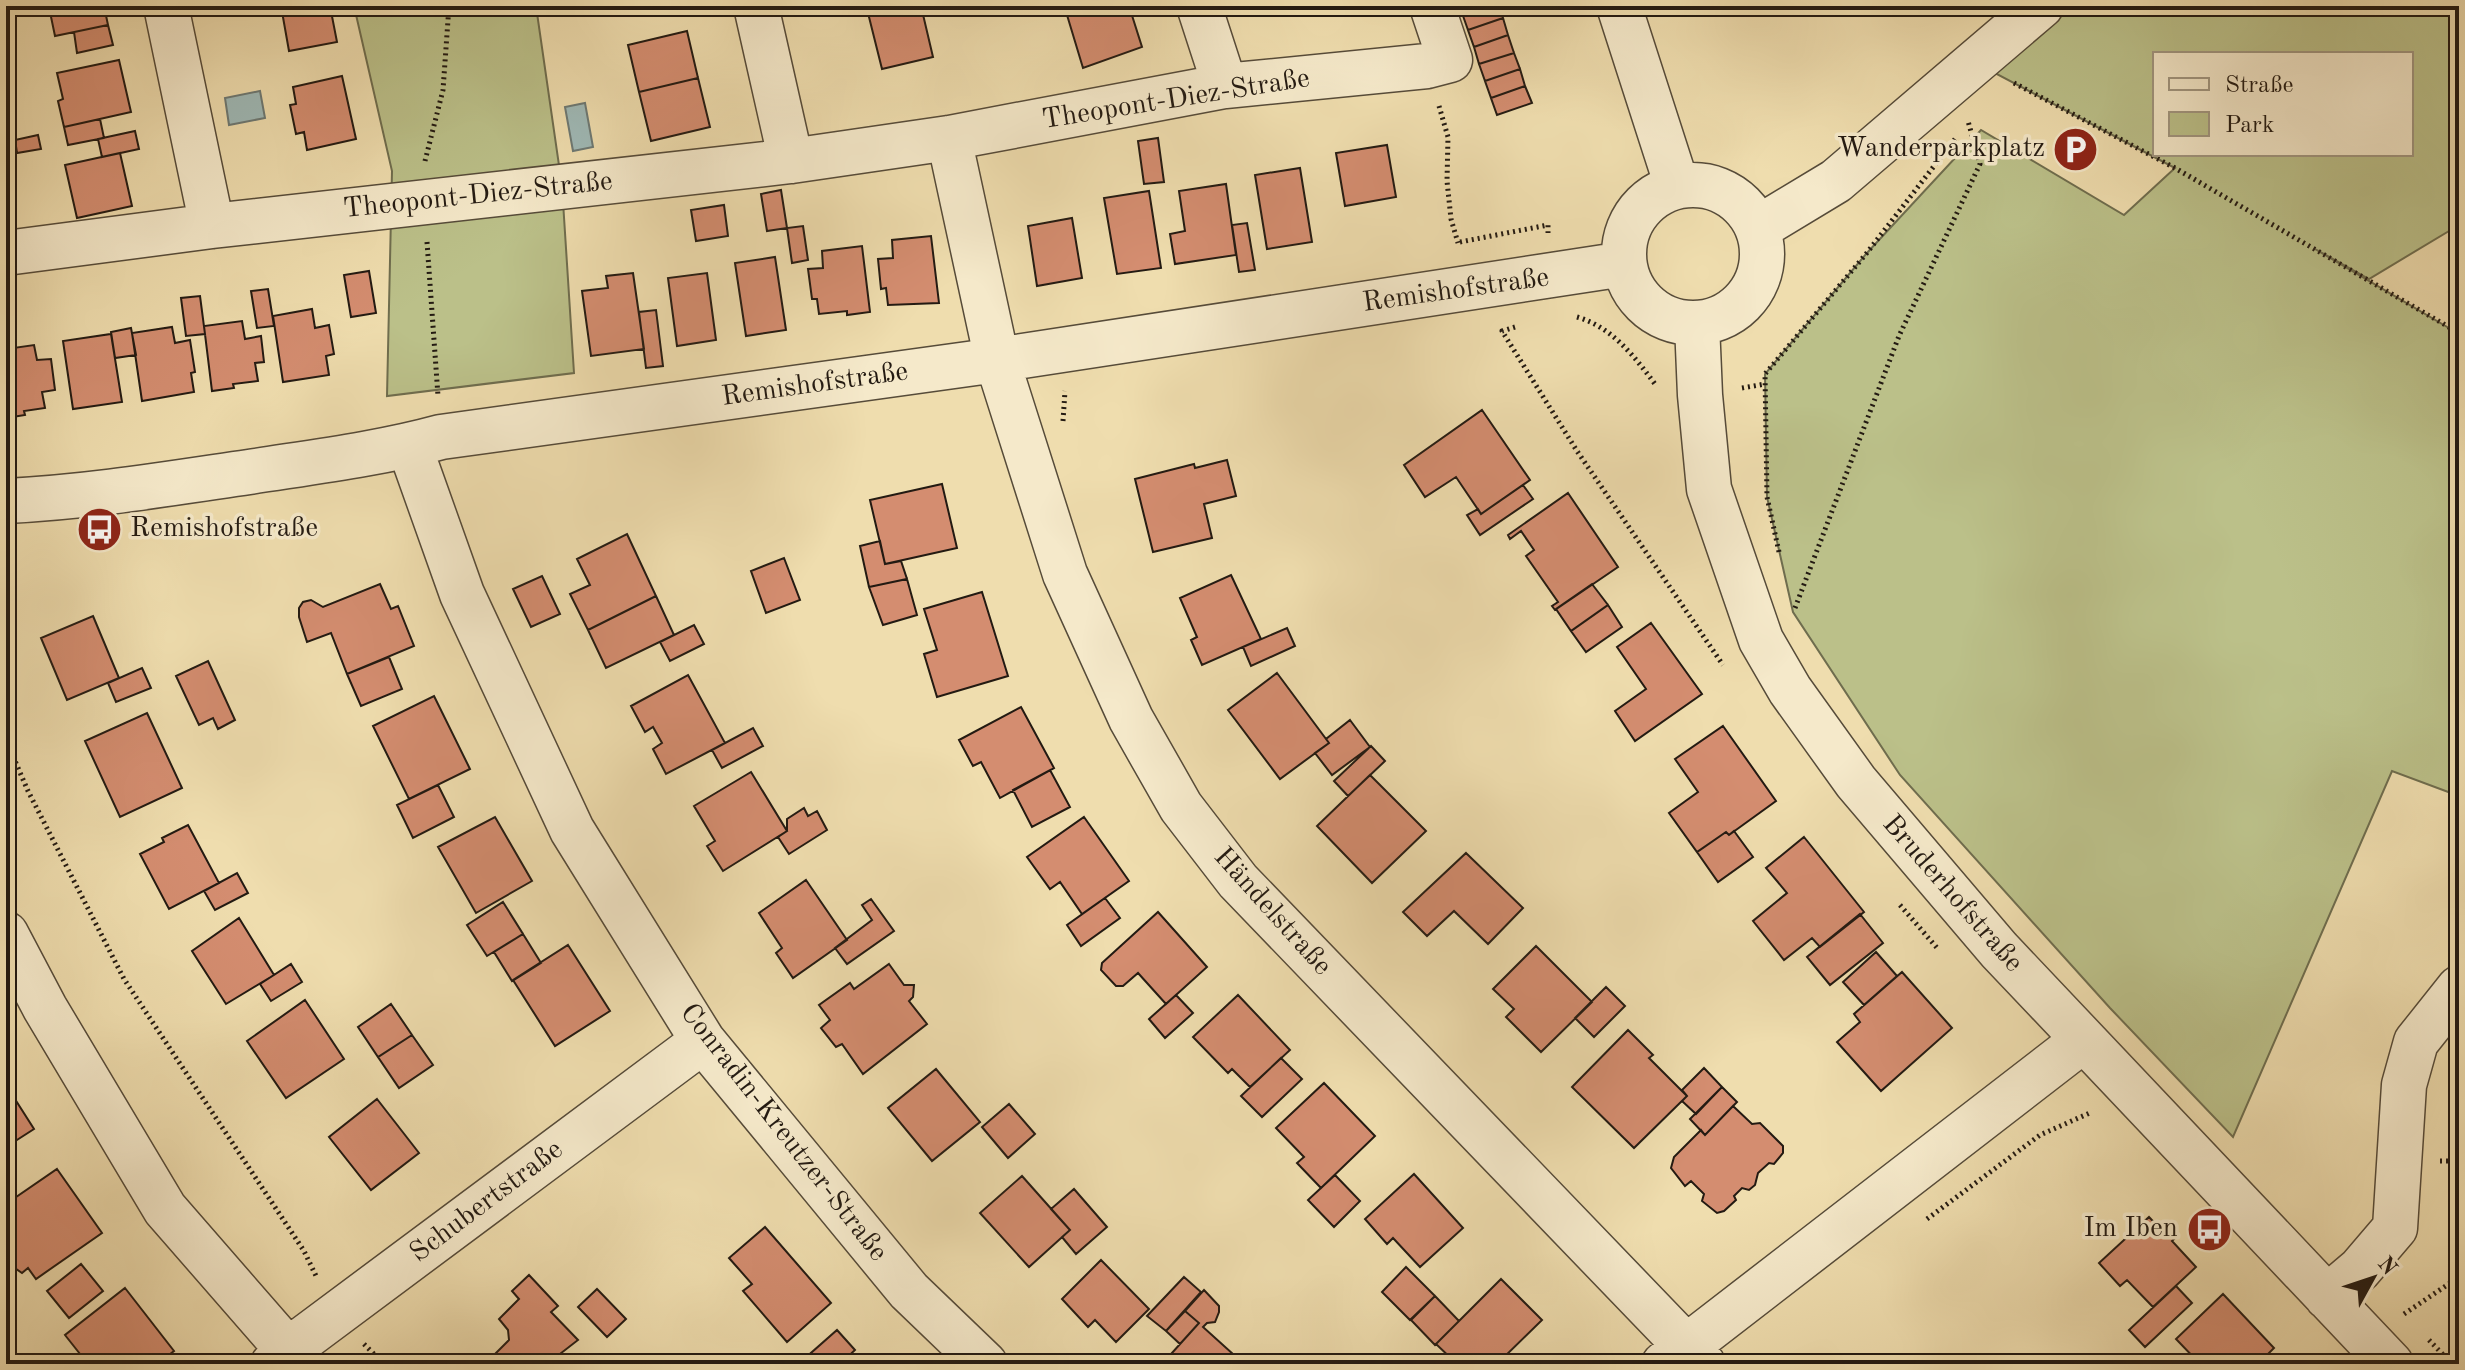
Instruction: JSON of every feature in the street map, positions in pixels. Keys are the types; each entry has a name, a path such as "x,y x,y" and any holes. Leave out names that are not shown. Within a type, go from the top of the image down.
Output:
{"street":[{"path":"166,6 212,226"},
{"path":"756,6 791,161"},
{"path":"1199,6 1225,86"},
{"path":"1432,6 1438,63"},
{"path":"1619,6 1677,186"},
{"path":"1758,228 1836,181 2041,6"},
{"name":"Theopont-Diez-Straße","path":"6,253 212,226 791,161 949,138 1225,86 1438,63"},
{"path":"949,138 997,360"},
{"path":"1677,186 1710,186 1739,201 1758,228 1763,260 1752,292 1729,315 1697,324 1663,317 1637,296 1624,264 1628,230 1647,202 1677,186"},
{"name":"Remishofstraße","path":"6,501 83,497 409,445 441,437 997,360 1624,264"},
{"name":"Bruderhofstraße","path":"1697,324 1709,489 1761,640 1790,690 1856,782 1999,950 2391,1364"},
{"name":"Händelstraße","path":"997,360 1065,574 1131,719 1181,807 1238,881 1684,1359"},
{"name":"Conradin-Kreutzer-Straße","path":"409,445 462,594 572,830 703,1041 909,1291 985,1364"},
{"path":"6,934 45,1008 165,1209 287,1360"},
{"path":"2327,1297 2360,1269 2395,1228 2404,1085 2416,1042 2459,988"},
{"name":"Schubertstraße","path":"287,1360 334,1315 703,1041"},
{"path":"1684,1359 2082,1041"}],"path":[{"path":"1780,554 1767,497 1765,374 1866,254 1985,101 1974,62"},
{"path":"1974,62 2175,168 2459,333"},
{"path":"1438,63 1448,137 1447,181 1451,219 1458,243 1548,225 1553,276 1566,313 1587,320 1618,339 1657,388 1700,395 1765,384"},
{"path":"1789,598 1793,612 1899,336 1980,164 1968,121"},
{"path":"1528,324 1502,331 1577,451 1729,675"},
{"path":"1063,427 1070,349"},
{"path":"6,740 28,791 124,979 304,1251 334,1315 384,1364"},
{"path":"1897,901 1947,960"},
{"path":"1925,1221 2040,1135 2096,1110 2136,1098"},
{"path":"2360,1269 2414,1324"},
{"path":"2404,1314 2459,1277"},
{"path":"2423,1334 2452,1364"}],"green space":[{"path":"354,6 536,6 562,186 574,373 387,396 392,171"},
{"path":"2041,6 2459,6 2459,225 2369,279 2315,249 2459,334 2459,796 2392,771 2233,1137 2110,1008 1900,775 1793,612 1767,497 1765,374 1866,254 1981,130 2124,215 2175,168 1974,62"}],"water":[{"path":"260,91 265,118 229,125 225,98"},
{"path":"585,103 593,147 573,151 565,107"}],"building":[{"path":"44,6 104,6 108,25 55,36 50,12 46,14"},
{"path":"281,6 330,6 337,42 289,51"},
{"path":"617,6 654,6 619,14"},
{"path":"823,6 854,6 824,12"},
{"path":"898,6 921,6 933,57 882,69 868,13"},
{"path":"1097,6 1129,6 1142,47 1083,68 1067,15"},
{"path":"1483,6 1498,6 1503,18 1468,30 1462,13"},
{"path":"1503,18 1508,35 1474,47 1468,30"},
{"path":"108,25 113,45 77,53 74,32"},
{"path":"687,31 698,78 639,92 628,45"},
{"path":"1508,35 1514,53 1479,64 1474,47"},
{"path":"1514,53 1520,69 1485,81 1479,64"},
{"path":"119,60 131,112 64,127 58,101 63,99 57,73"},
{"path":"1520,69 1525,86 1491,98 1485,81"},
{"path":"342,76 356,139 307,150 304,132 296,134 290,105 296,104 293,87"},
{"path":"698,78 710,127 651,141 639,92"},
{"path":"1525,86 1532,103 1497,115 1491,98"},
{"path":"100,119 104,138 68,145 64,127"},
{"path":"135,131 139,149 102,157 98,139"},
{"path":"38,135 41,149 17,153 15,140"},
{"path":"1158,138 1164,182 1144,184 1138,141"},
{"path":"1387,145 1396,197 1345,206 1336,153"},
{"path":"120,153 132,206 77,218 65,165"},
{"path":"1300,168 1312,242 1267,249 1255,175"},
{"path":"1226,184 1236,255 1175,264 1170,234 1185,231 1179,191"},
{"path":"781,190 787,228 767,231 761,194"},
{"path":"1149,191 1161,268 1117,274 1104,198"},
{"path":"724,205 728,236 696,241 691,210"},
{"path":"1072,218 1082,278 1037,286 1028,226"},
{"path":"1247,223 1255,270 1239,272 1232,225"},
{"path":"803,226 808,260 792,263 787,228"},
{"path":"931,236 939,303 888,305 886,288 881,289 878,259 893,258 892,240"},
{"path":"862,246 870,312 819,314 817,299 812,299 808,269 823,268 822,251"},
{"path":"775,257 786,330 746,336 735,263"},
{"path":"369,271 376,313 351,317 344,275"},
{"path":"633,273 644,349 591,356 582,291 608,288 606,276"},
{"path":"707,273 716,340 677,346 668,278"},
{"path":"268,289 274,326 257,328 251,291"},
{"path":"200,296 205,334 186,336 181,298"},
{"path":"312,309 315,328 329,325 334,354 326,356 329,375 283,382 273,316"},
{"path":"656,310 663,366 646,368 639,312"},
{"path":"242,321 245,339 261,336 264,362 255,363 258,381 212,391 204,326"},
{"path":"172,327 175,343 190,340 195,372 191,373 194,392 142,401 132,333"},
{"path":"131,328 136,355 115,358 111,332"},
{"path":"111,334 122,402 73,409 63,341"},
{"path":"34,345 37,360 51,359 55,390 42,392 45,408 6,418 6,349"},
{"path":"1482,410 1530,480 1481,514 1456,477 1425,497 1404,465"},
{"path":"1227,460 1236,496 1204,504 1212,538 1153,552 1135,479 1194,464 1195,468"},
{"path":"942,484 957,548 885,564 870,500"},
{"path":"1523,485 1533,499 1480,535 1467,515 1478,509 1481,514"},
{"path":"1568,493 1618,567 1555,610 1552,606 1558,602 1526,556 1534,550 1521,531 1510,539 1508,535"},
{"path":"627,534 656,596 588,630 570,594 590,585 577,559"},
{"path":"880,541 885,564 901,561 907,579 869,587 860,546"},
{"path":"784,558 800,600 766,613 751,571"},
{"path":"1231,575 1261,639 1202,665 1191,640 1197,637 1180,598"},
{"path":"542,576 560,614 531,627 513,589"},
{"path":"907,579 917,615 883,625 869,587"},
{"path":"380,584 391,609 398,606 414,646 347,674 331,633 307,642 299,608 303,602 311,600 323,607"},
{"path":"1592,584 1608,605 1571,631 1556,609"},
{"path":"982,592 1008,676 937,697 924,654 937,650 924,609"},
{"path":"656,596 674,635 606,668 588,630"},
{"path":"1608,605 1622,627 1586,652 1571,631"},
{"path":"93,616 119,678 67,700 41,638"},
{"path":"1651,623 1702,694 1635,741 1615,711 1646,689 1617,647"},
{"path":"694,625 704,644 670,661 660,642"},
{"path":"1287,628 1295,646 1251,666 1243,647"},
{"path":"389,657 402,689 361,706 347,674"},
{"path":"208,661 235,720 218,729 213,718 199,725 176,676"},
{"path":"142,668 151,688 116,702 108,683"},
{"path":"1277,673 1329,743 1280,779 1228,710"},
{"path":"688,675 725,743 666,774 653,749 662,743 653,727 645,732 631,706"},
{"path":"434,696 470,769 409,799 373,726"},
{"path":"1021,707 1054,768 1000,798 981,762 973,766 959,740"},
{"path":"147,713 182,788 120,817 85,741"},
{"path":"1350,720 1370,747 1332,775 1315,753 1329,743 1326,739"},
{"path":"1723,726 1776,801 1729,835 1726,832 1697,852 1669,813 1698,792 1675,759"},
{"path":"753,728 763,746 722,768 712,750"},
{"path":"1371,746 1385,761 1348,796 1334,781"},
{"path":"1050,770 1070,807 1032,827 1013,790"},
{"path":"751,772 787,831 723,871 707,846 715,841 694,806"},
{"path":"1370,775 1426,831 1372,883 1317,826"},
{"path":"438,785 454,817 413,838 397,805"},
{"path":"804,808 808,816 817,811 827,830 789,854 778,837 787,831 787,819"},
{"path":"495,817 532,881 476,913 438,847"},
{"path":"1084,817 1129,881 1082,914 1060,882 1050,889 1027,857"},
{"path":"188,825 219,883 169,909 140,854"},
{"path":"1734,831 1753,857 1718,882 1697,852 1726,832 1729,835"},
{"path":"1804,837 1864,912 1820,947 1812,938 1784,960 1753,921 1787,893 1766,868"},
{"path":"1466,853 1523,908 1488,944 1454,911 1427,936 1403,912"},
{"path":"237,873 248,893 215,910 204,891"},
{"path":"806,880 847,940 793,978 776,953 782,948 759,913"},
{"path":"1105,898 1120,918 1081,946 1067,925"},
{"path":"871,899 894,931 847,964 835,948 872,920 862,905"},
{"path":"503,902 523,934 487,956 467,925"},
{"path":"1158,912 1207,967 1166,1004 1138,973 1123,986 1116,986 1101,970 1102,963"},
{"path":"1860,914 1883,943 1830,985 1807,957"},
{"path":"239,918 274,975 226,1004 192,951"},
{"path":"523,934 541,963 512,981 494,952"},
{"path":"568,945 610,1011 555,1046 513,980"},
{"path":"1536,946 1592,1002 1541,1052 1506,1017 1514,1009 1493,989"},
{"path":"1876,952 1897,976 1864,1005 1843,982"},
{"path":"291,964 302,982 271,1001 260,984"},
{"path":"889,964 904,985 914,985 913,997 909,1001 927,1024 863,1074 842,1044 836,1047 821,1028 830,1020 819,1005 850,983 854,989"},
{"path":"1902,972 1952,1028 1881,1091 1837,1042 1860,1022 1854,1014"},
{"path":"1606,987 1625,1006 1594,1037 1575,1018"},
{"path":"1176,995 1193,1013 1165,1038 1149,1019"},
{"path":"1238,995 1290,1050 1250,1087 1232,1069 1228,1073 1193,1037"},
{"path":"305,1000 344,1059 286,1098 247,1041"},
{"path":"391,1004 412,1035 378,1057 358,1027"},
{"path":"1628,1030 1653,1055 1649,1058 1687,1096 1634,1148 1572,1087"},
{"path":"412,1035 433,1065 399,1088 378,1057"},
{"path":"1281,1058 1302,1079 1262,1117 1241,1096"},
{"path":"1704,1068 1722,1087 1696,1114 1682,1101 1687,1096 1682,1090"},
{"path":"936,1069 980,1122 932,1161 888,1108"},
{"path":"1324,1083 1375,1136 1321,1188 1297,1163 1304,1157 1276,1128"},
{"path":"6,1085 34,1129 6,1147"},
{"path":"1722,1087 1737,1102 1705,1135 1690,1119"},
{"path":"377,1099 419,1153 371,1190 329,1137"},
{"path":"1009,1104 1035,1134 1008,1158 982,1127"},
{"path":"1733,1106 1752,1124 1760,1123 1783,1146 1783,1153 1774,1164 1769,1163 1758,1173 1755,1185 1749,1190 1742,1188 1734,1196 1736,1200 1717,1213 1702,1201 1704,1194 1691,1181 1685,1186 1671,1168 1674,1157 1701,1130 1705,1135"},
{"path":"57,1169 102,1233 36,1279 28,1268 22,1273 6,1262 6,1204"},
{"path":"1414,1174 1463,1228 1420,1267 1393,1238 1387,1244 1365,1219"},
{"path":"1335,1175 1360,1201 1334,1227 1308,1200"},
{"path":"1022,1176 1070,1230 1029,1267 980,1213"},
{"path":"1074,1189 1107,1227 1076,1254 1062,1237 1070,1230 1051,1209"},
{"path":"2149,1217 2164,1233 2169,1229 2176,1237 2172,1241 2196,1267 2153,1307 2127,1280 2120,1286 2099,1263"},
{"path":"765,1227 831,1303 787,1342 743,1291 752,1284 729,1258"},
{"path":"1101,1260 1149,1309 1116,1342 1095,1320 1088,1327 1062,1299"},
{"path":"81,1264 103,1291 69,1318 47,1291"},
{"path":"1406,1267 1435,1296 1410,1320 1382,1292"},
{"path":"529,1275 558,1306 551,1312 578,1340 547,1364 489,1364 487,1362 509,1340 508,1330 499,1319 519,1299 512,1291"},
{"path":"1184,1277 1201,1292 1166,1331 1147,1316"},
{"path":"1501,1279 1542,1320 1497,1364 1457,1364 1436,1344"},
{"path":"2176,1286 2192,1303 2145,1347 2129,1330"},
{"path":"125,1288 174,1351 157,1364 88,1364 65,1335"},
{"path":"597,1289 626,1319 607,1337 578,1307"},
{"path":"1204,1290 1219,1306 1219,1312 1215,1322 1203,1327 1244,1364 1162,1364 1199,1323 1185,1311"},
{"path":"2223,1294 2274,1348 2258,1364 2200,1364 2176,1339"},
{"path":"1435,1296 1459,1321 1435,1345 1411,1320"},
{"path":"1185,1311 1199,1323 1180,1344 1166,1331"},
{"path":"837,1330 855,1350 840,1364 806,1364 803,1360"}],"place":[{"name":"Wanderparkplatz","path":"2076,149"},
{"name":"Remishofstraße","path":"99,529"},
{"name":"Im Iben","path":"2209,1229"}]}
